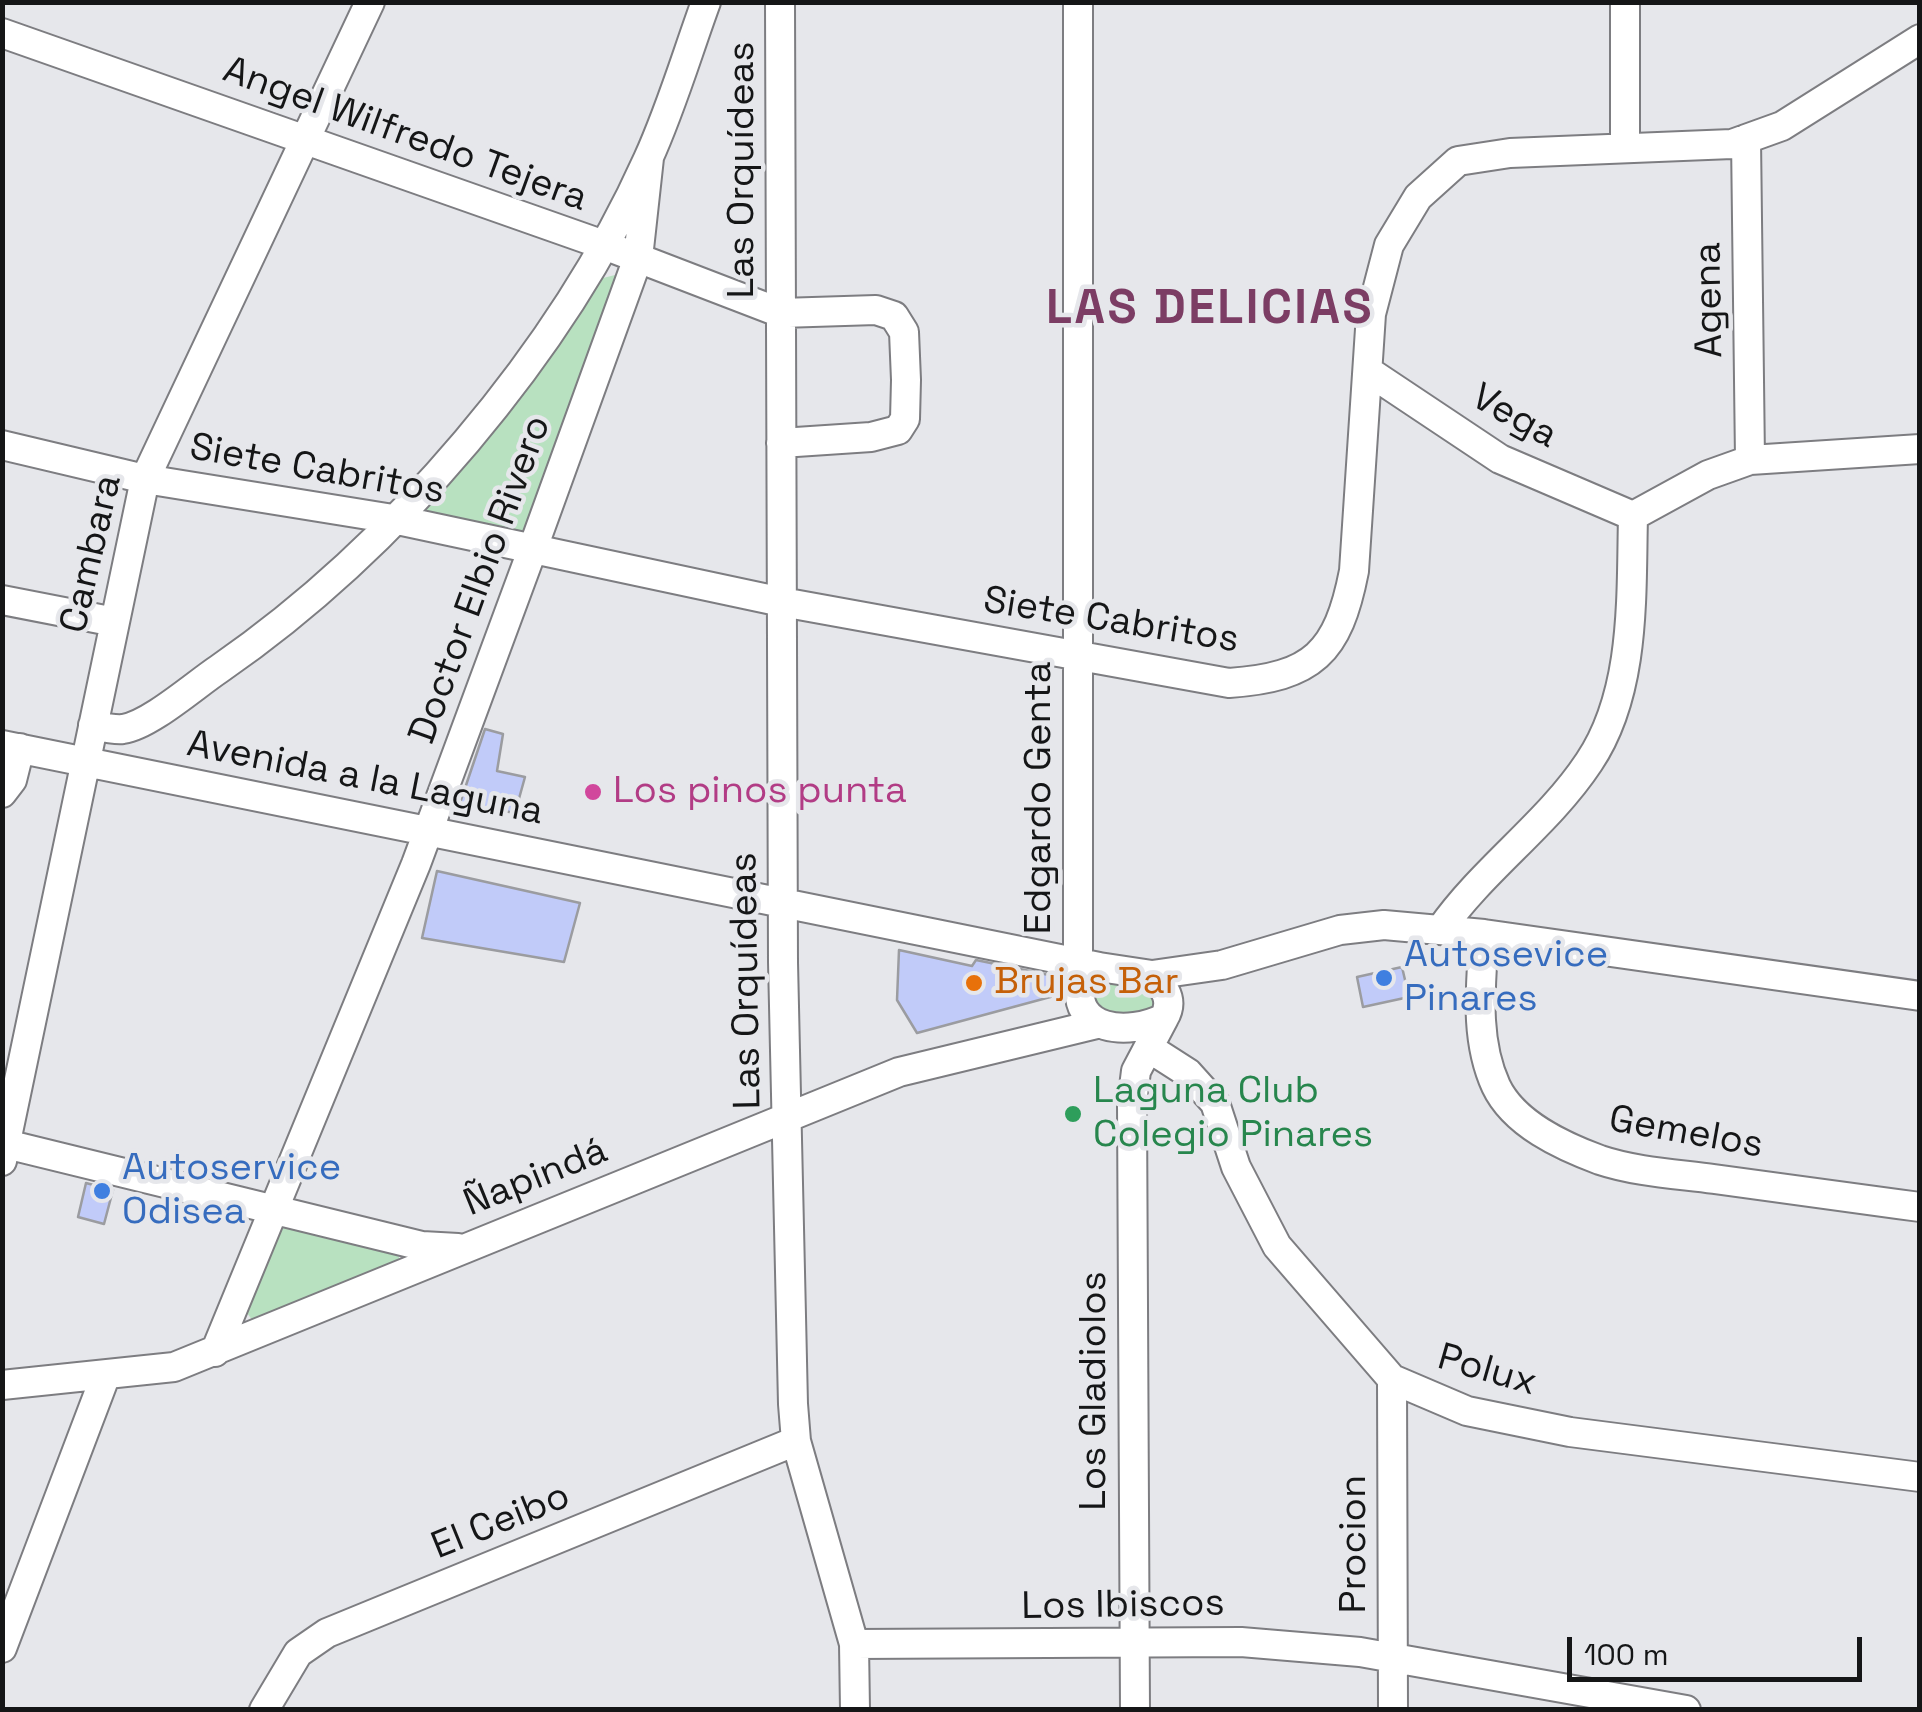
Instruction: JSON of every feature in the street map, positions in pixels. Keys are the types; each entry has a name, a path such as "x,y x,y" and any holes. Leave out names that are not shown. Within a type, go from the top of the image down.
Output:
{"street":[{"name":"Cambara","path":"3,1149 145,479 370,2"},
{"path":"93,725 121,730 148,718 301,606 392,519 521,371 604,245 648,158 706,2"},
{"name":"Las Orquídeas","path":"780,2 783,904 796,1441 854,1644 855,1710"},
{"name":"Edgardo Genta","path":"1078,2 1078,656 1088,964"},
{"path":"1625,2 1625,148"},
{"name":"Angel Wilfredo Tejera","path":"2,33 604,245 781,313"},
{"name":"Siete Cabritos","path":"2,445 145,479 392,519 782,602 1229,683 1292,672 1329,646 1346,610 1354,571 1371,314 1389,245 1418,197 1458,161 1510,153 1732,144 1782,126 1920,40"},
{"name":"Agena","path":"1746,139 1750,460"},
{"name":"Doctor Elbio Rivero","path":"216,1352 429,830 638,258 648,158"},
{"path":"781,313 876,310 894,316 904,332 906,380 905,419 891,435 781,443"},
{"name":"Vega","path":"1368,370 1500,458 1633,516"},
{"path":"1441,929 1486,872 1588,764 1610,724 1624,671 1633,516 1708,475 1750,460 1920,450"},
{"path":"2,600 115,622"},
{"path":"2,794 12,780 11,746"},
{"name":"Avenida a la Laguna","path":"11,746 783,904 1152,974"},
{"path":"1222,965 1167,1012 1152,974 1222,965 1340,930 1384,925 1484,934 1920,996"},
{"name":"Gemelos","path":"1484,934 1479,1005 1484,1047 1497,1088 1520,1118 1556,1141 1603,1161 1659,1172 1920,1207"},
{"path":"1088,964 1078,993 1081,1008 1142,1060"},
{"name":"Ñapindá","path":"2,1386 174,1367 899,1072 1103,1025 1134,1028 1167,1012"},
{"name":"Los Gladiolos","path":"1136,1710 1130,1192 1142,1060 1167,1012"},
{"name":"Polux","path":"1142,1060 1188,1072 1215,1104 1236,1168 1277,1246 1392,1379 1468,1411 1570,1432 1920,1477"},
{"path":"3,1149 273,1208 422,1246 464,1248"},
{"path":"2,1648 105,1377"},
{"name":"Procion","path":"1392,1379 1393,1710"},
{"name":"El Ceibo","path":"264,1710 298,1653 327,1633 796,1441"},
{"name":"Los Ibiscos","path":"854,1644 1135,1646 1241,1642 1393,1658 1639,1706 1686,1710"}],"green space":[{"path":"622,277 526,529 521,533 421,516 422,506 595,280"},
{"path":"1096,983 1142,983 1157,999 1155,1008 1146,1014 1107,1017 1087,992"},
{"path":"283,1225 397,1251 400,1261 253,1321 244,1309"}],"building":[{"path":"485,729 503,734 497,771 525,777 515,813 460,803"},
{"path":"437,871 580,903 564,962 422,938"},
{"name":"Brujas Bar","path":"899,950 972,966 976,960 1049,975 1054,996 917,1033 897,1000"},
{"path":"1402,967 1409,997 1363,1007 1357,977"},
{"path":"86,1183 113,1190 104,1224 78,1217"}],"place":[{"name":"Los pinos punta","path":"593,792"},
{"name":"Autosevice Pinares","path":"1384,978"},
{"name":"Brujas Bar","path":"974,983"},
{"name":"Laguna Club Colegio Pinares","path":"1073,1114"},
{"name":"Autoservice Odisea","path":"102,1191"}],"district":[{"name":"LAS DELICIAS","path":"1210,310"}]}
